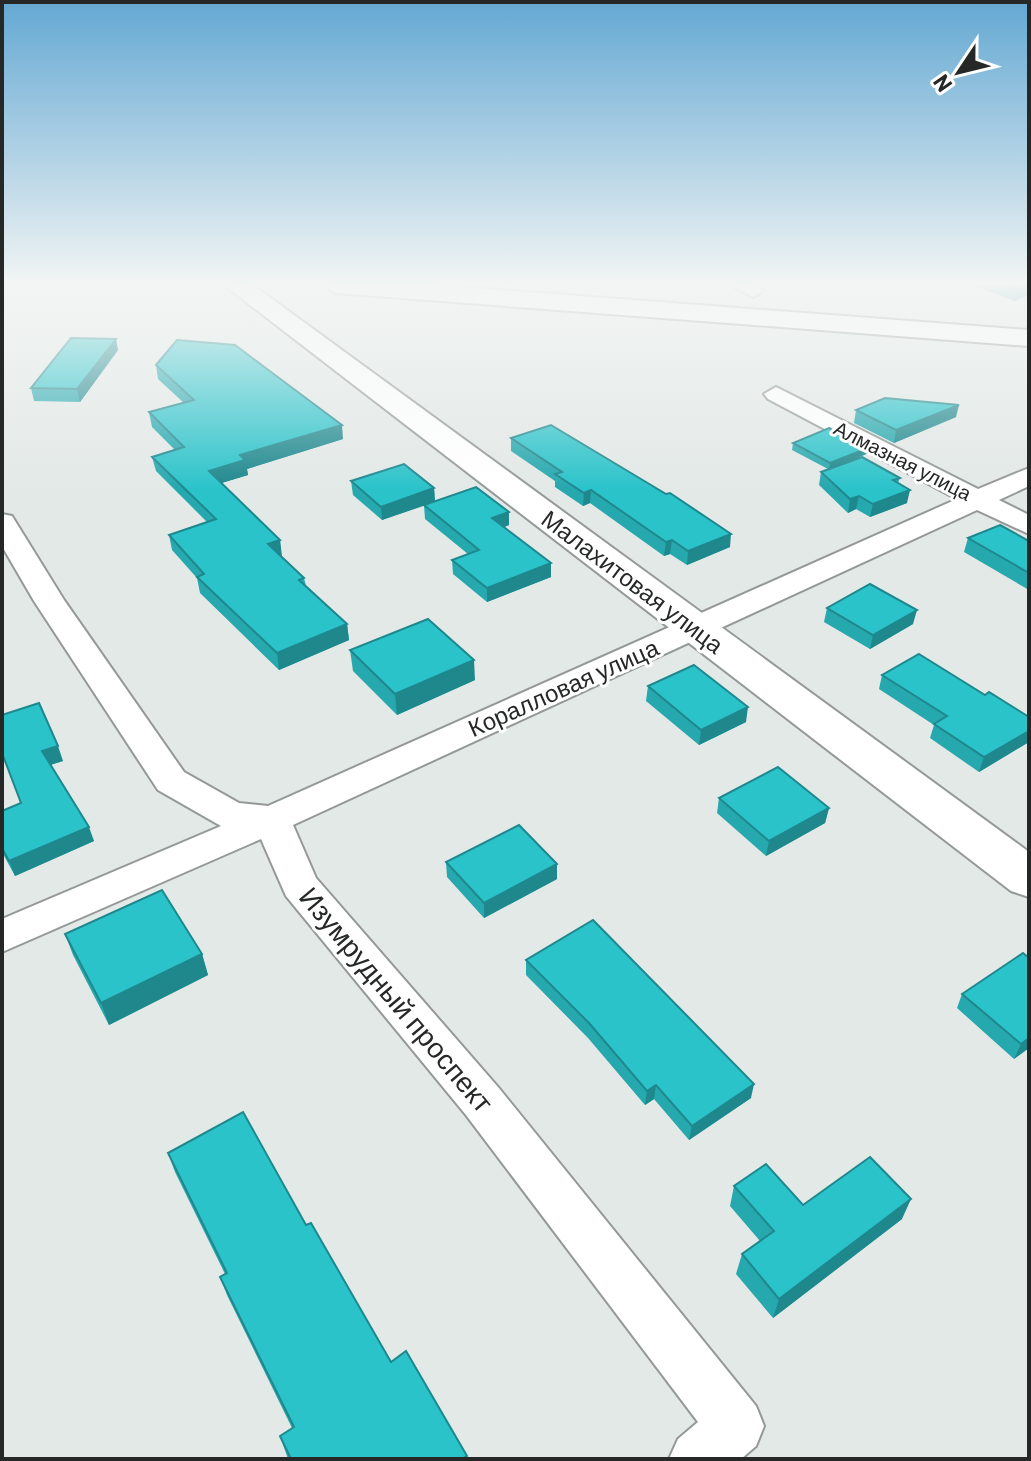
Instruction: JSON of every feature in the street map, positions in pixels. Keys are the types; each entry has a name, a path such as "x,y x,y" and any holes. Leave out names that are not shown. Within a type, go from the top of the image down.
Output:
{"street":[{"name":"Малахитовая улица","path":"329,353 1029,878"},
{"name":"Алмазная улица","path":"776,394 1029,526"},
{"name":"Коралловая улица","path":"2,936 272,819 1029,476"},
{"path":"2,522 66,627 171,781 232,816 272,819"},
{"name":"Изумрудный проспект","path":"272,819 300,886 482,1101 717,1442"}],"building":[{"path":"59,353 105,353 77,389 31,388"},
{"path":"166,353 246,353 342,425 240,455 245,460 209,471 280,540 268,544 304,578 299,580 347,624 277,653 197,577 204,574 169,535 216,519 152,457 184,447 149,412 194,400 156,365"},
{"path":"885,398 959,405 896,430 856,410"},
{"path":"551,425 666,494 670,493 731,534 688,551 672,540 666,542 591,490 584,493 555,474 562,472 511,438"},
{"path":"829,428 868,448 830,463 793,443"},
{"path":"862,457 900,478 893,480 910,490 873,504 859,496 850,499 821,472"},
{"path":"404,464 434,488 381,507 351,481"},
{"path":"476,487 509,512 492,518 551,563 487,588 452,560 479,550 424,505"},
{"path":"1000,525 1029,541 1029,573 968,538"},
{"path":"870,584 917,610 873,635 827,608"},
{"path":"428,619 474,660 395,694 350,650"},
{"path":"919,654 985,695 989,692 1029,717 1029,731 984,757 934,724 947,716 882,675"},
{"path":"694,665 748,707 701,730 648,686"},
{"path":"39,703 58,746 42,751 89,827 9,861 2,848 2,811 21,803 2,753 2,715"},
{"path":"778,767 829,808 769,841 719,798"},
{"path":"519,825 557,864 484,903 446,862"},
{"path":"162,890 202,954 101,1003 65,934"},
{"path":"593,920 754,1084 692,1126 656,1085 647,1091 589,1023 526,960"},
{"path":"1023,953 1029,958 1029,1038 1021,1044 962,994"},
{"path":"243,1112 306,1225 311,1223 391,1362 406,1351 467,1456 462,1459 291,1459 280,1436 294,1427 220,1277 227,1273 168,1153"},
{"path":"870,1157 911,1199 779,1299 742,1254 774,1231 734,1186 766,1164 803,1205"}]}
